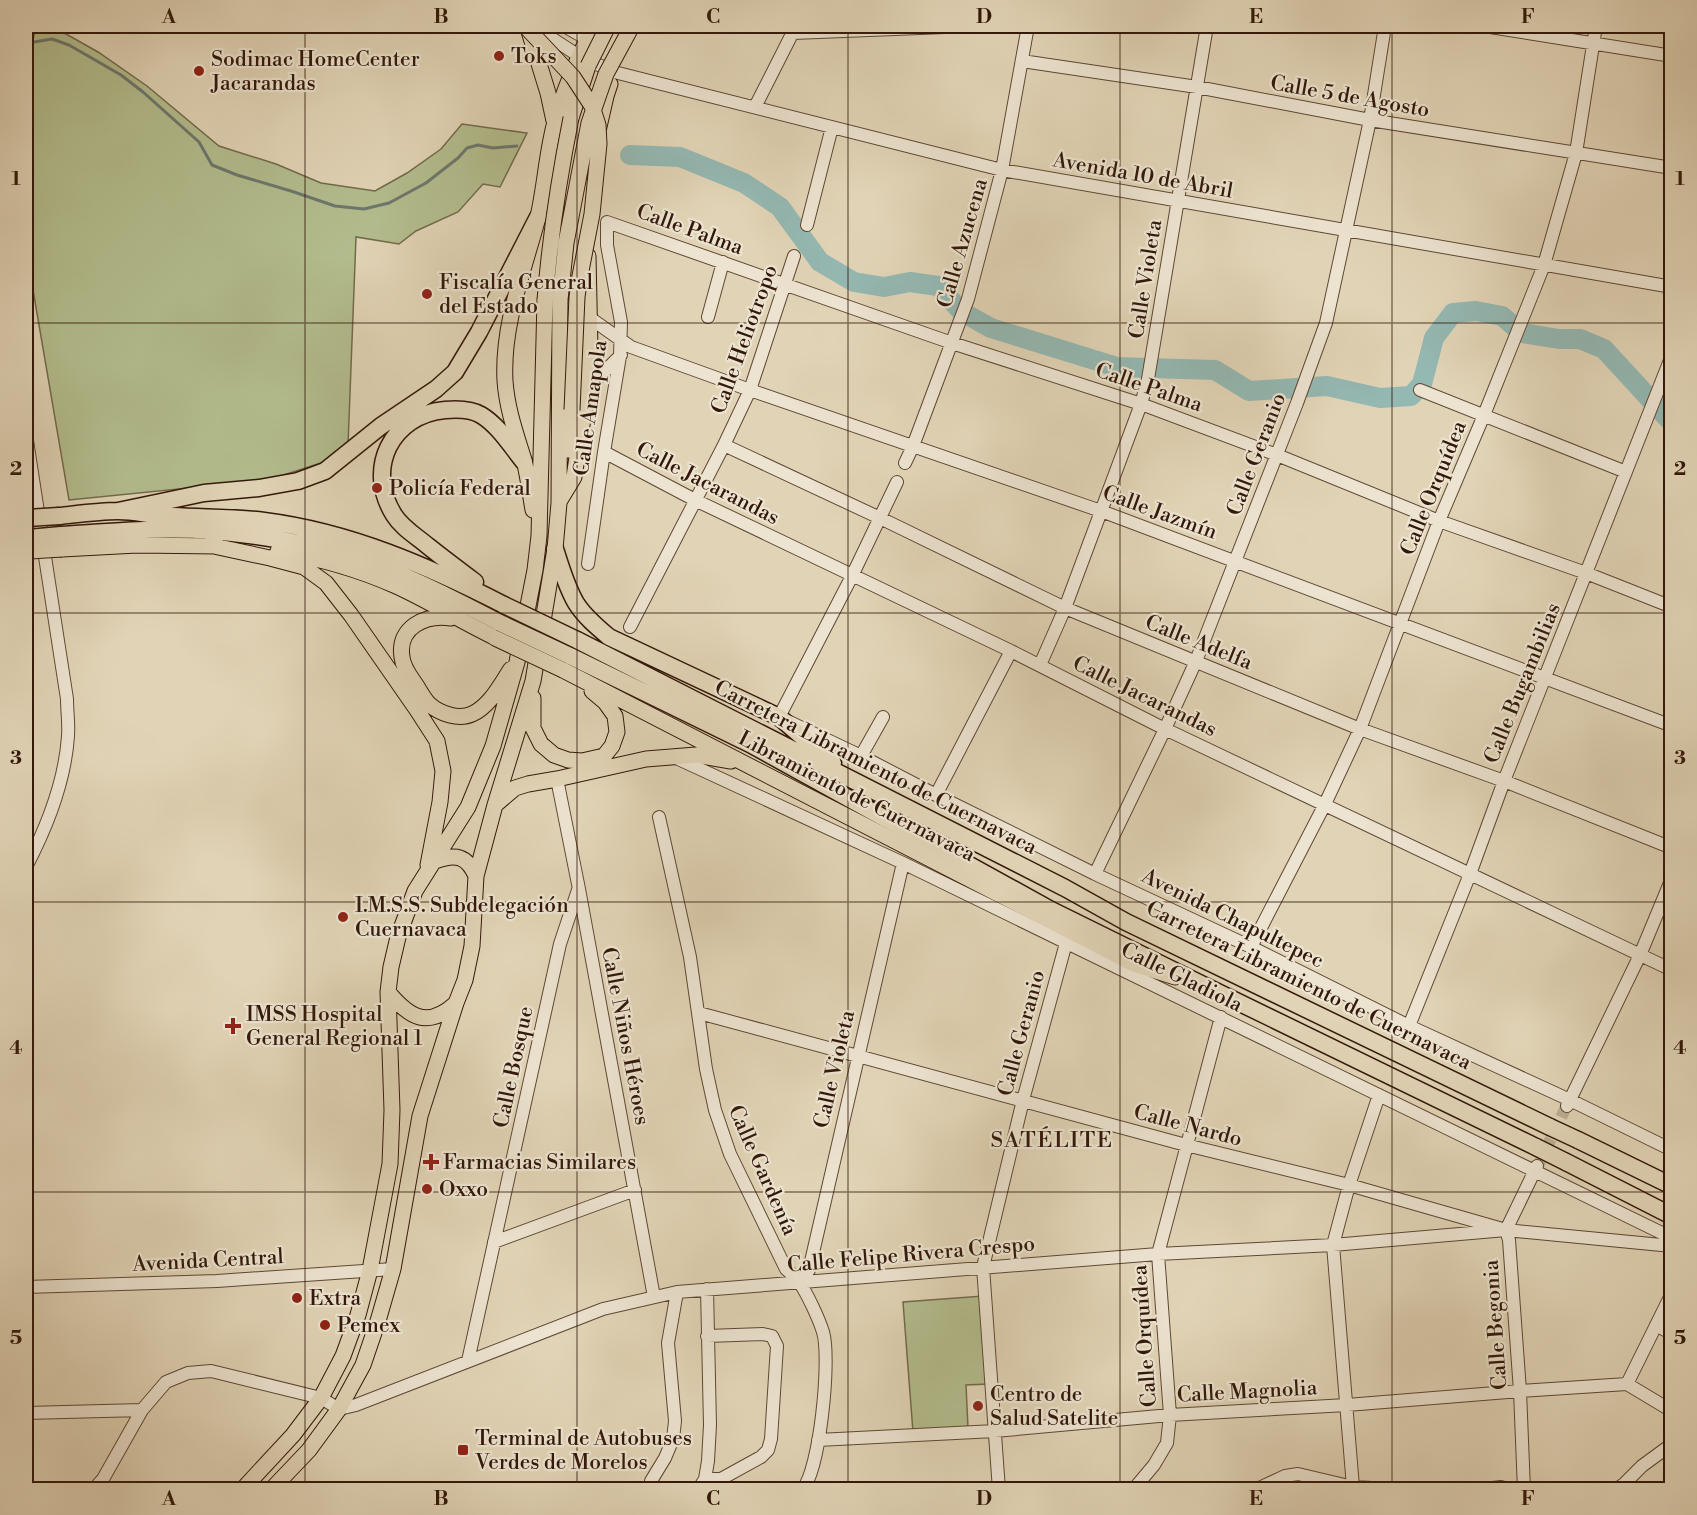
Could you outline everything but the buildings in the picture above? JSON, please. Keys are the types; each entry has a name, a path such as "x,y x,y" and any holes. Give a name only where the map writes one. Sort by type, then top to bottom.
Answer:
{"highway":[{"path":"118,511 204,493 259,488 298,481 325,471 381,426 455,372 479,332 538,218"},
{"path":"504,605 406,530 394,516 386,499 381,481 382,464 389,445 401,429 420,416 457,409 480,414 495,427 524,462"},
{"name":"Carretera Libramiento de Cuernavaca","path":"26,518 118,511 263,521 308,528 357,541 406,559 464,584 577,640 1065,888 1136,927 1671,1186"},
{"name":"Carretera Libramiento de Cuernavaca","path":"27,544 159,531 210,531 305,544 346,555 400,574 464,604 497,630 569,667 750,744 1051,909 1536,1147 1671,1216"},
{"path":"555,549 576,603 591,622 609,637 779,717 855,781"}],"main road":[{"path":"526,26 549,93 554,124"},
{"path":"526,26 573,77 591,106 598,125 599,144 592,214 577,297 566,415"},
{"path":"543,76 588,45 605,26"},
{"path":"242,1490 293,1435 321,1398 343,1356 370,1270 390,1164 392,1110 388,992 391,967 398,937 416,891 468,807 494,746 517,662 535,570 538,536 545,300 550,244 560,174 572,118 588,66 605,26"},
{"path":"271,1490 309,1450 339,1409 363,1365 393,1269 420,1116 465,980 472,946 476,876 533,681 555,549 559,503 567,457 561,300 566,243 589,123 606,74 632,26"},
{"path":"595,166 590,159 588,145 592,120 610,68 638,26"},
{"path":"538,536 524,462 507,397 505,364 508,326 538,218 554,124 565,90 588,45"},
{"path":"559,503 574,477 583,424 590,318 588,262 595,166 599,123 610,68"},
{"path":"538,218 544,208 554,202 566,201 581,207 589,215 591,221"},
{"path":"62,542 209,545 260,548 302,555 346,567 396,586 457,619"},
{"path":"209,545 304,567 326,583 417,710 437,741 443,771 431,867"},
{"path":"497,630 439,616 425,619 410,628 403,640 401,655 405,669 429,704 442,713 455,716 471,715 484,707 517,662"},
{"path":"533,681 533,728 541,744 554,755 568,760 582,761 604,756 612,746 617,732 615,716 605,702 569,667"},
{"name":"Libramiento de Cuernavaca","path":"569,667 744,763 1134,964 1201,984"},
{"path":"495,805 514,788 646,759 696,755 744,763"},
{"path":"431,867 444,858 454,857 464,859 471,865 476,876"},
{"path":"388,992 409,1013 424,1017 437,1017 456,1004"}],"street":[{"path":"533,26 588,45"},
{"path":"564,26 588,45 610,68"},
{"path":"755,107 794,29 971,26"},
{"name":"Calle Azucena","path":"905,463 968,299 1002,170 1028,26"},
{"name":"Calle Violeta","path":"1040,665 1065,608 1141,404 1148,379 1207,26"},
{"name":"Calle Geranio","path":"1095,874 1166,729 1196,661 1297,403 1326,322 1370,120 1385,26"},
{"path":"1484,26 1671,56"},
{"name":"Calle Orquídea","path":"1251,947 1325,804 1360,729 1439,521 1544,265 1576,153 1596,26"},
{"name":"Calle 5 de Agosto","path":"1022,62 1197,87 1370,120 1671,168"},
{"name":"Avenida 10 de Abril","path":"610,68 1002,170 1671,287"},
{"path":"807,225 832,127"},
{"name":"Calle Palma","path":"607,222 952,342 1141,404 1277,455 1439,521 1586,573 1671,607"},
{"name":"Calle Amapola","path":"588,564 620,356 626,343 607,245 607,222"},
{"name":"Calle Heliotropo","path":"630,627 750,390 794,256"},
{"path":"708,317 723,262"},
{"name":"Calle Jazmín","path":"590,318 626,343 750,390 1101,511 1671,726"},
{"name":"Calle Bugambilias","path":"1409,1026 1671,355"},
{"path":"587,389 620,356"},
{"path":"1420,390 1626,472"},
{"path":"26,434 67,699 68,736 63,771 50,813 26,867"},
{"name":"Calle Adelfa","path":"724,445 1065,608 1360,729 1504,781 1671,848"},
{"name":"Calle Jacarandas","path":"604,452 695,500 1040,665 1166,729 1671,970"},
{"path":"779,717 852,576 897,482"},
{"path":"936,795 1011,651"},
{"name":"Avenida Chapultepec","path":"779,717 1568,1104 1671,1150"},
{"path":"861,756 883,717"},
{"name":"Calle Gladiola","path":"673,756 903,863 1536,1169 1671,1238"},
{"name":"Calle Niños Héroes","path":"558,784 654,1297"},
{"name":"Calle Gardenía","path":"659,817 690,957 706,1069 715,1110 730,1154 786,1269 800,1282 824,1334 826,1381 818,1440 808,1484 802,1490"},
{"name":"Calle Violeta","path":"800,1282 809,1270 903,863"},
{"path":"1568,1104 1668,897 1671,878"},
{"name":"Calle Bosque","path":"468,1361 560,944 579,889"},
{"name":"Calle Geranio","path":"999,1490 983,1267 1023,1100 1065,943"},
{"name":"Calle Nardo","path":"699,1013 1186,1145 1349,1185 1506,1230 1671,1246"},
{"name":"Calle Orquídea","path":"1133,1490 1154,1466 1167,1443 1170,1415 1158,1254 1221,1017"},
{"path":"1353,1487 1333,1245 1349,1185 1380,1095"},
{"name":"Calle Begonia","path":"1524,1490 1520,1390 1509,1240 1506,1230 1536,1169"},
{"path":"494,1242 635,1190"},
{"name":"Calle Felipe Rivera Crespo","path":"339,1409 367,1401 603,1309 677,1292 983,1267 1158,1254 1333,1245 1506,1230"},
{"name":"Avenida Central","path":"26,1287 217,1281 393,1269"},
{"path":"701,1484 708,1461 710,1425 706,1289"},
{"path":"651,1482 673,1439 675,1421 668,1343 677,1292"},
{"path":"1671,1293 1627,1384 1671,1411"},
{"path":"1656,1325 1671,1334"},
{"path":"701,1484 721,1479 761,1457 768,1450 771,1439 777,1346 772,1336 763,1334 707,1336"},
{"path":"93,1490 103,1479 142,1410 166,1382 188,1373 211,1371 321,1398 339,1409"},
{"name":"Calle Magnolia","path":"818,1440 995,1431 1170,1415 1347,1405 1520,1390 1627,1384"},
{"path":"26,1413 142,1410"},
{"path":"1615,1490 1671,1444"},
{"path":"1255,1490 1285,1476 1298,1474 1353,1487 1411,1490"},
{"path":"1476,1490 1501,1488 1508,1490"}],"green space":[{"path":"36,26 52,26 98,52 147,86 219,146 276,164 321,183 375,191 407,173 441,149 462,124 527,133 500,187 483,184 458,212 416,231 399,244 356,237 348,445 321,463 268,480 69,500 26,249 26,72"},
{"path":"983,1296 989,1384 966,1385 968,1428 913,1432 903,1302"}],"waterway":[{"path":"26,47 34,42 52,39 69,45 121,75 143,92 199,142 212,165 335,206 364,209 389,203 426,183 467,148 478,145 493,148 517,146"},
{"path":"630,155 680,157 744,183 780,207 820,262 854,282 884,287 910,282 938,286 962,312 991,328 1117,367 1215,370 1249,391 1327,386 1380,398 1411,396 1422,384 1434,338 1453,313 1476,311 1502,316 1522,333 1559,339 1580,339 1604,349 1672,423"}],"tunnel":[{"path":"1538,1166 1566,1107"}],"place":[{"name":"Toks","path":"499,56"},
{"name":"Sodimac HomeCenter Jacarandas","path":"199,71"},
{"name":"Fiscalía General del Estado","path":"427,294"},
{"name":"Policía Federal","path":"377,488"},
{"name":"I.M.S.S. Subdelegación Cuernavaca","path":"343,917"},
{"name":"IMSS Hospital General Regional 1","path":"233,1026"},
{"name":"Farmacias Similares","path":"431,1162"},
{"name":"Oxxo","path":"427,1189"},
{"name":"Extra","path":"297,1298"},
{"name":"Pemex","path":"325,1325"},
{"name":"Centro de Salud Satelite","path":"978,1406"},
{"name":"Terminal de Autobuses Verdes de Morelos","path":"463,1450"}],"district":[{"name":"SATÉLITE","path":"1052,1139"}]}
